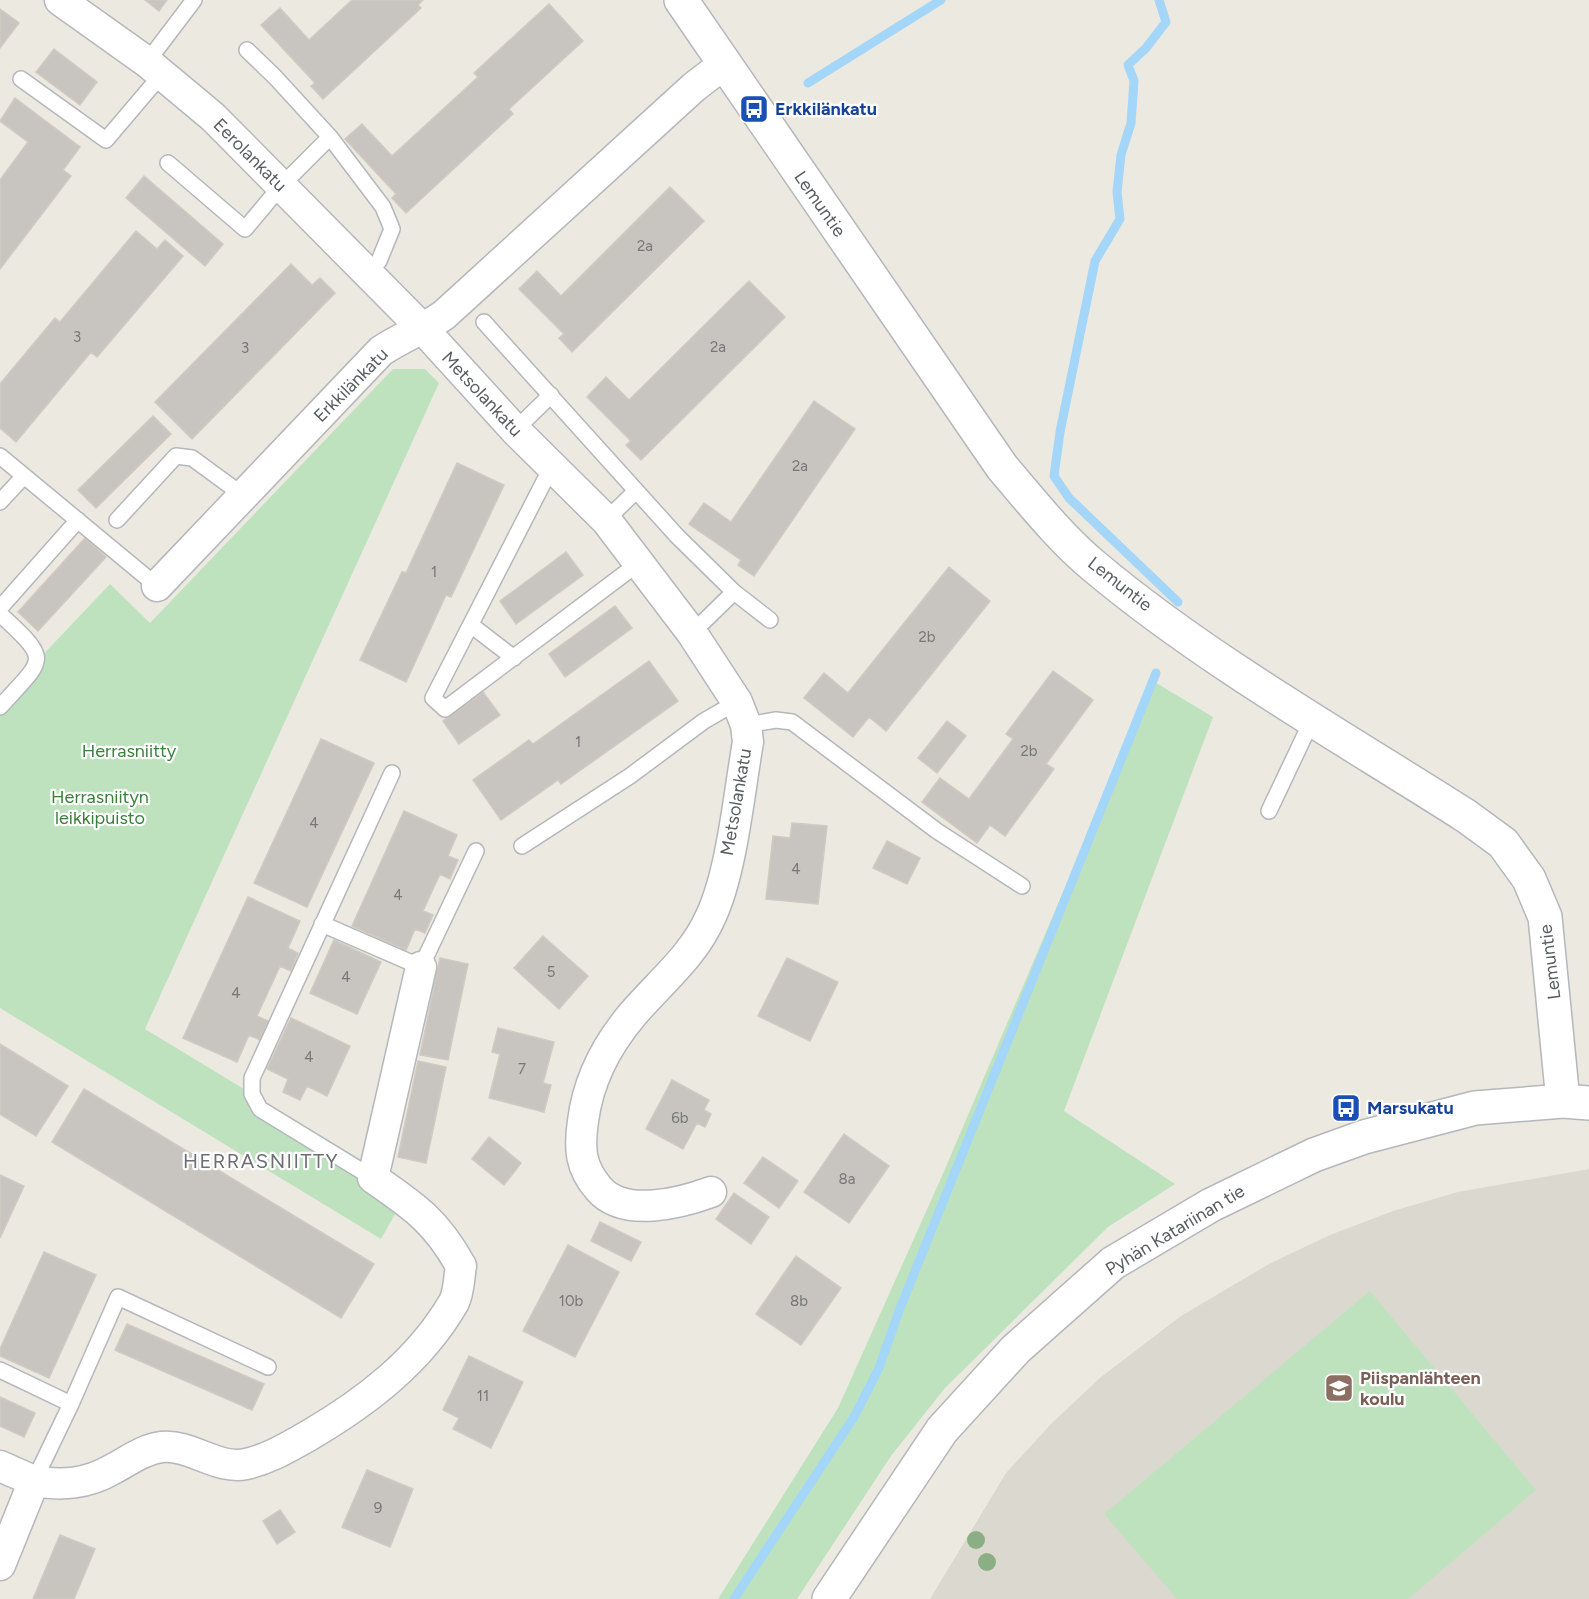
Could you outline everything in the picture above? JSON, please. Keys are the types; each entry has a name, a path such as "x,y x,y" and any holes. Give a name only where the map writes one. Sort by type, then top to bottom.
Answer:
{"street":[{"name":"Eerolankatu","path":"60,0 154,68 213,117 424,330"},
{"name":"Lemuntie","path":"681,0 1002,467 1046,520 1111,579 1210,652 1476,822 1503,843 1529,879 1545,917 1576,1102"},
{"name":"Erkkilänkatu","path":"157,586 381,351 401,338 424,330 444,315 694,87 724,64"},
{"name":"Metsolankatu","path":"424,330 514,430 606,520 692,633 742,713 748,742 721,886 712,915 697,943 632,1014 611,1042 594,1076 585,1107 580,1140 585,1170 601,1192 626,1204 658,1206 685,1202 711,1192"},
{"path":"0,1466 34,1481 60,1485 84,1481 111,1470 134,1456 163,1447 221,1464 245,1464 275,1455 344,1414 382,1386 420,1349 455,1300 461,1266 445,1237 416,1208 373,1178 421,967"},
{"name":"Pyhän Katariinan tie","path":"829,1599 942,1430 1016,1349 1113,1263 1211,1205 1314,1155 1364,1137 1475,1108 1576,1102"},
{"path":"0,1565 34,1481"}],"lane":[{"path":"21,79 106,140 154,68 194,0"},
{"path":"247,50 330,137 383,207 392,229 379,261 367,273"},
{"path":"168,163 245,229 281,186 330,137"},
{"path":"484,322 636,491 734,592 770,620"},
{"path":"514,430 551,395"},
{"path":"0,456 157,586"},
{"path":"117,520 176,456 192,458 244,496"},
{"path":"552,466 433,698 445,709 640,562"},
{"path":"0,502 24,476"},
{"path":"606,520 636,491"},
{"path":"0,608 78,520"},
{"path":"692,633 734,592"},
{"path":"0,614 36,648 38,657 31,673 0,707"},
{"path":"471,625 514,658"},
{"path":"522,846 630,776 704,721 742,713 792,722 937,831 1022,886"},
{"path":"1269,811 1313,718"},
{"path":"373,1178 260,1109 252,1094 252,1077 392,773"},
{"path":"322,924 421,967 476,851"},
{"path":"34,1481 118,1297 268,1367"},
{"path":"0,1370 71,1404"}],"shaded area":[{"name":"Piispanlähteen koulu","path":"1589,1169 1589,1599 930,1599 1006,1473 1052,1423 1101,1377 1181,1316 1269,1264 1330,1235 1393,1211 1458,1192"}],"green space":[{"name":"Herrasniitty","path":"393,369 425,369 439,383 145,1029 409,1189 381,1239 0,1008 0,700 110,584 150,623"},
{"path":"1153,681 1213,717 1064,1111 1175,1184 1108,1227 945,1388 891,1456 797,1599 718,1599 838,1408 942,1176"},
{"path":"1370,1291 1536,1490 1408,1599 1177,1599 1104,1514"}],"building":[{"path":"145,0 167,0 159,11"},
{"path":"352,0 423,0 418,5 421,8 323,99 311,86 315,83 261,25 280,8 309,40"},
{"path":"549,4 583,41 509,109 513,114 406,213 392,198 396,194 345,139 362,124 392,156 478,77 474,73"},
{"path":"0,9 19,23 0,48"},
{"path":"54,49 97,82 80,105 36,72"},
{"path":"15,98 80,147 63,170 71,176 0,269 0,180 28,142 0,121"},
{"path":"144,176 223,244 205,266 126,198"},
{"path":"670,187 704,221 572,352 559,338 564,334 519,289 537,271 561,296"},
{"path":"136,231 157,249 165,240 183,256 97,357 91,352 16,442 0,428 0,384 55,318 60,322"},
{"path":"291,264 312,285 320,278 335,293 192,439 155,402"},
{"path":"749,281 785,317 641,460 626,445 631,441 587,397 606,377 629,400"},
{"path":"814,401 855,429 754,576 738,565 741,560 689,524 704,503 731,522"},
{"path":"153,416 171,434 96,508 78,490"},
{"path":"457,463 504,485 451,597 446,595 406,682 360,660 402,572 406,573"},
{"path":"85,538 106,557 38,631 18,612"},
{"path":"566,552 583,575 516,624 500,601"},
{"path":"949,567 990,601 886,731 869,717 853,737 804,698 824,673 848,693"},
{"path":"615,606 632,628 565,677 549,654"},
{"path":"649,661 678,701 561,784 558,780 501,820 473,780 529,740 533,744"},
{"path":"1053,671 1093,700 1046,764 1054,769 1005,836 990,825 977,843 922,802 940,778 969,799 1013,739 1006,734"},
{"path":"483,692 500,715 459,744 443,721"},
{"path":"947,721 966,736 937,773 918,758"},
{"path":"321,739 374,763 307,907 254,883"},
{"path":"404,811 457,835 448,856 458,860 450,879 440,874 423,911 433,915 425,933 415,929 406,950 352,926"},
{"path":"792,823 827,826 818,904 766,899 773,836 790,838"},
{"path":"887,841 920,858 907,884 873,868"},
{"path":"248,897 300,921 288,948 298,953 291,971 280,966 257,1016 268,1021 260,1040 249,1035 237,1062 183,1038"},
{"path":"543,936 588,976 559,1009 514,968"},
{"path":"334,940 381,962 357,1014 310,993"},
{"path":"440,958 468,964 448,1060 420,1055"},
{"path":"787,958 838,982 810,1041 758,1016"},
{"path":"291,1018 350,1046 327,1096 307,1086 300,1100 283,1092 288,1079 267,1069"},
{"path":"498,1028 554,1042 543,1083 551,1085 544,1112 489,1098 500,1054 492,1052"},
{"path":"0,1044 68,1086 36,1136 0,1114"},
{"path":"418,1061 446,1067 426,1163 398,1157"},
{"path":"672,1080 709,1100 704,1110 711,1114 705,1127 697,1123 683,1149 646,1129"},
{"path":"84,1089 374,1264 341,1318 52,1142"},
{"path":"844,1134 889,1166 849,1223 804,1192"},
{"path":"489,1137 521,1163 504,1185 472,1159"},
{"path":"763,1157 798,1181 779,1208 744,1183"},
{"path":"0,1175 24,1186 0,1238"},
{"path":"734,1193 769,1217 751,1244 716,1219"},
{"path":"600,1222 641,1242 631,1261 591,1241"},
{"path":"568,1245 619,1272 575,1357 523,1331"},
{"path":"44,1252 96,1275 49,1378 0,1356 0,1349"},
{"path":"796,1256 841,1288 801,1345 756,1314"},
{"path":"127,1324 264,1384 252,1410 115,1350"},
{"path":"469,1356 523,1382 491,1448 453,1429 459,1418 443,1410"},
{"path":"0,1397 35,1413 24,1437 0,1426"},
{"path":"367,1470 413,1489 390,1547 342,1527"},
{"path":"280,1510 295,1532 277,1544 263,1521"},
{"path":"60,1535 95,1549 74,1599 33,1599"}],"waterway":[{"path":"808,83 941,0"},
{"path":"1159,0 1166,22 1146,48 1128,65 1134,81 1131,123 1121,155 1117,192 1120,219 1095,261 1060,432 1054,476 1069,498 1178,602"},
{"path":"734,1599 854,1417 879,1368 899,1311 1156,673"}],"place":[{"name":"Erkkilänkatu","path":"754,109"},
{"name":"Marsukatu","path":"1346,1108"},
{"name":"Piispanlähteen koulu","path":"1339,1388"}],"district":[{"name":"HERRASNIITTY","path":"261,1161"}],"park label":[{"name":"Herrasniityn leikkipuisto","path":"100,807"}]}
